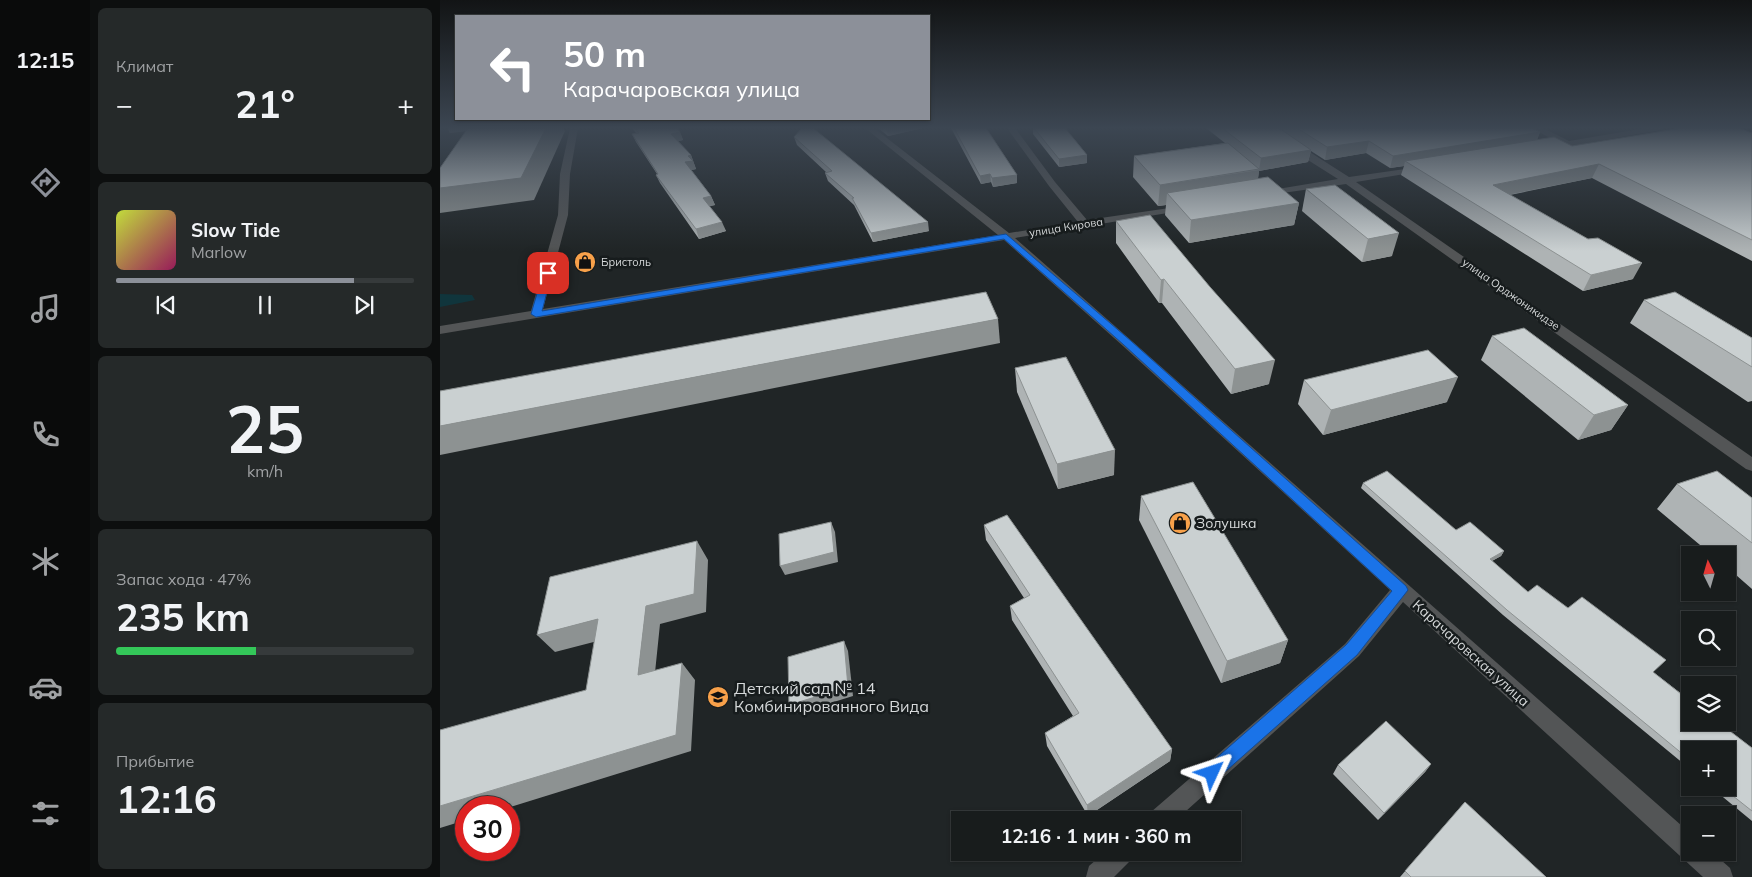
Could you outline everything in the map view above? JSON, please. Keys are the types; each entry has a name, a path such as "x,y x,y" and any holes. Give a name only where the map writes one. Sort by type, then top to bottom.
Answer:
{"street":[{"path":"536,314 563,215 566,169"},
{"name":"Карачаровская улица","path":"920,169 1006,237 1128,343 1681,841"},
{"path":"1041,169 1085,224"},
{"name":"улица Орджоникидзе","path":"1329,169 1529,307 1752,465"},
{"path":"1258,195 1414,169"},
{"name":"улица Кирова","path":"440,330 1199,205"},
{"path":"1169,811 1352,650 1401,590"},
{"path":"1098,877 1098,874 1113,861"},
{"path":"1703,861 1721,877"}],"shaded area":[{"path":"440,294 472,295 475,300 440,307"}],"building":[{"path":"440,169 526,169 521,178 440,188"},
{"path":"655,169 690,169 711,196 703,198 722,222 696,229 656,175 658,174"},
{"path":"830,169 863,169 928,222 871,233 852,198 854,198 825,173 832,171"},
{"path":"976,169 1013,169 1017,175 992,178 990,174 980,176"},
{"path":"1146,169 1259,169 1160,185"},
{"path":"1418,169 1574,169 1493,185 1588,239 1598,238 1642,263 1591,275"},
{"path":"1609,169 1752,169 1752,240"},
{"path":"1268,177 1299,203 1191,220 1167,193"},
{"path":"1335,185 1399,233 1368,239 1306,189"},
{"path":"1150,215 1210,287 1275,360 1235,369 1164,279 1161,280 1116,221"},
{"path":"986,292 998,319 440,426 440,391"},
{"path":"1675,292 1752,338 1752,367 1644,300"},
{"path":"1524,328 1628,405 1594,415 1492,336"},
{"path":"1428,350 1458,377 1331,410 1304,380"},
{"path":"1066,357 1115,450 1057,464 1015,368"},
{"path":"1387,471 1456,530 1470,522 1504,551 1490,559 1528,592 1537,585 1568,608 1582,597 1666,660 1653,672 1681,694 1681,731 1730,731 1752,748 1752,811 1733,796 1736,796 1736,741 1681,741 1681,753 1507,610 1363,483"},
{"path":"1717,471 1752,498 1752,543 1677,484"},
{"path":"1193,482 1288,640 1227,661 1141,496"},
{"path":"1007,515 1172,749 1087,805 1045,733 1079,713 1010,606 1030,595 984,525"},
{"path":"831,522 834,552 780,566 779,534"},
{"path":"697,541 694,594 646,606 638,675 682,663 676,735 473,796 455,796 455,801 440,806 440,730 586,690 598,619 537,635 550,577"},
{"path":"844,641 848,687 789,705 788,657"},
{"path":"1386,721 1431,764 1384,813 1338,765"},
{"path":"1465,802 1546,877 1411,877 1405,871"}],"place":[{"name":"Бристоль","path":"585,262"},
{"name":"Золушка","path":"1180,523"},
{"name":"Детский сад № 14 Комбинированного Вида","path":"718,697"}],"route":[{"path":"548,273 536,314 1006,237 1128,343 1401,590 1352,650 1212,773"}]}
